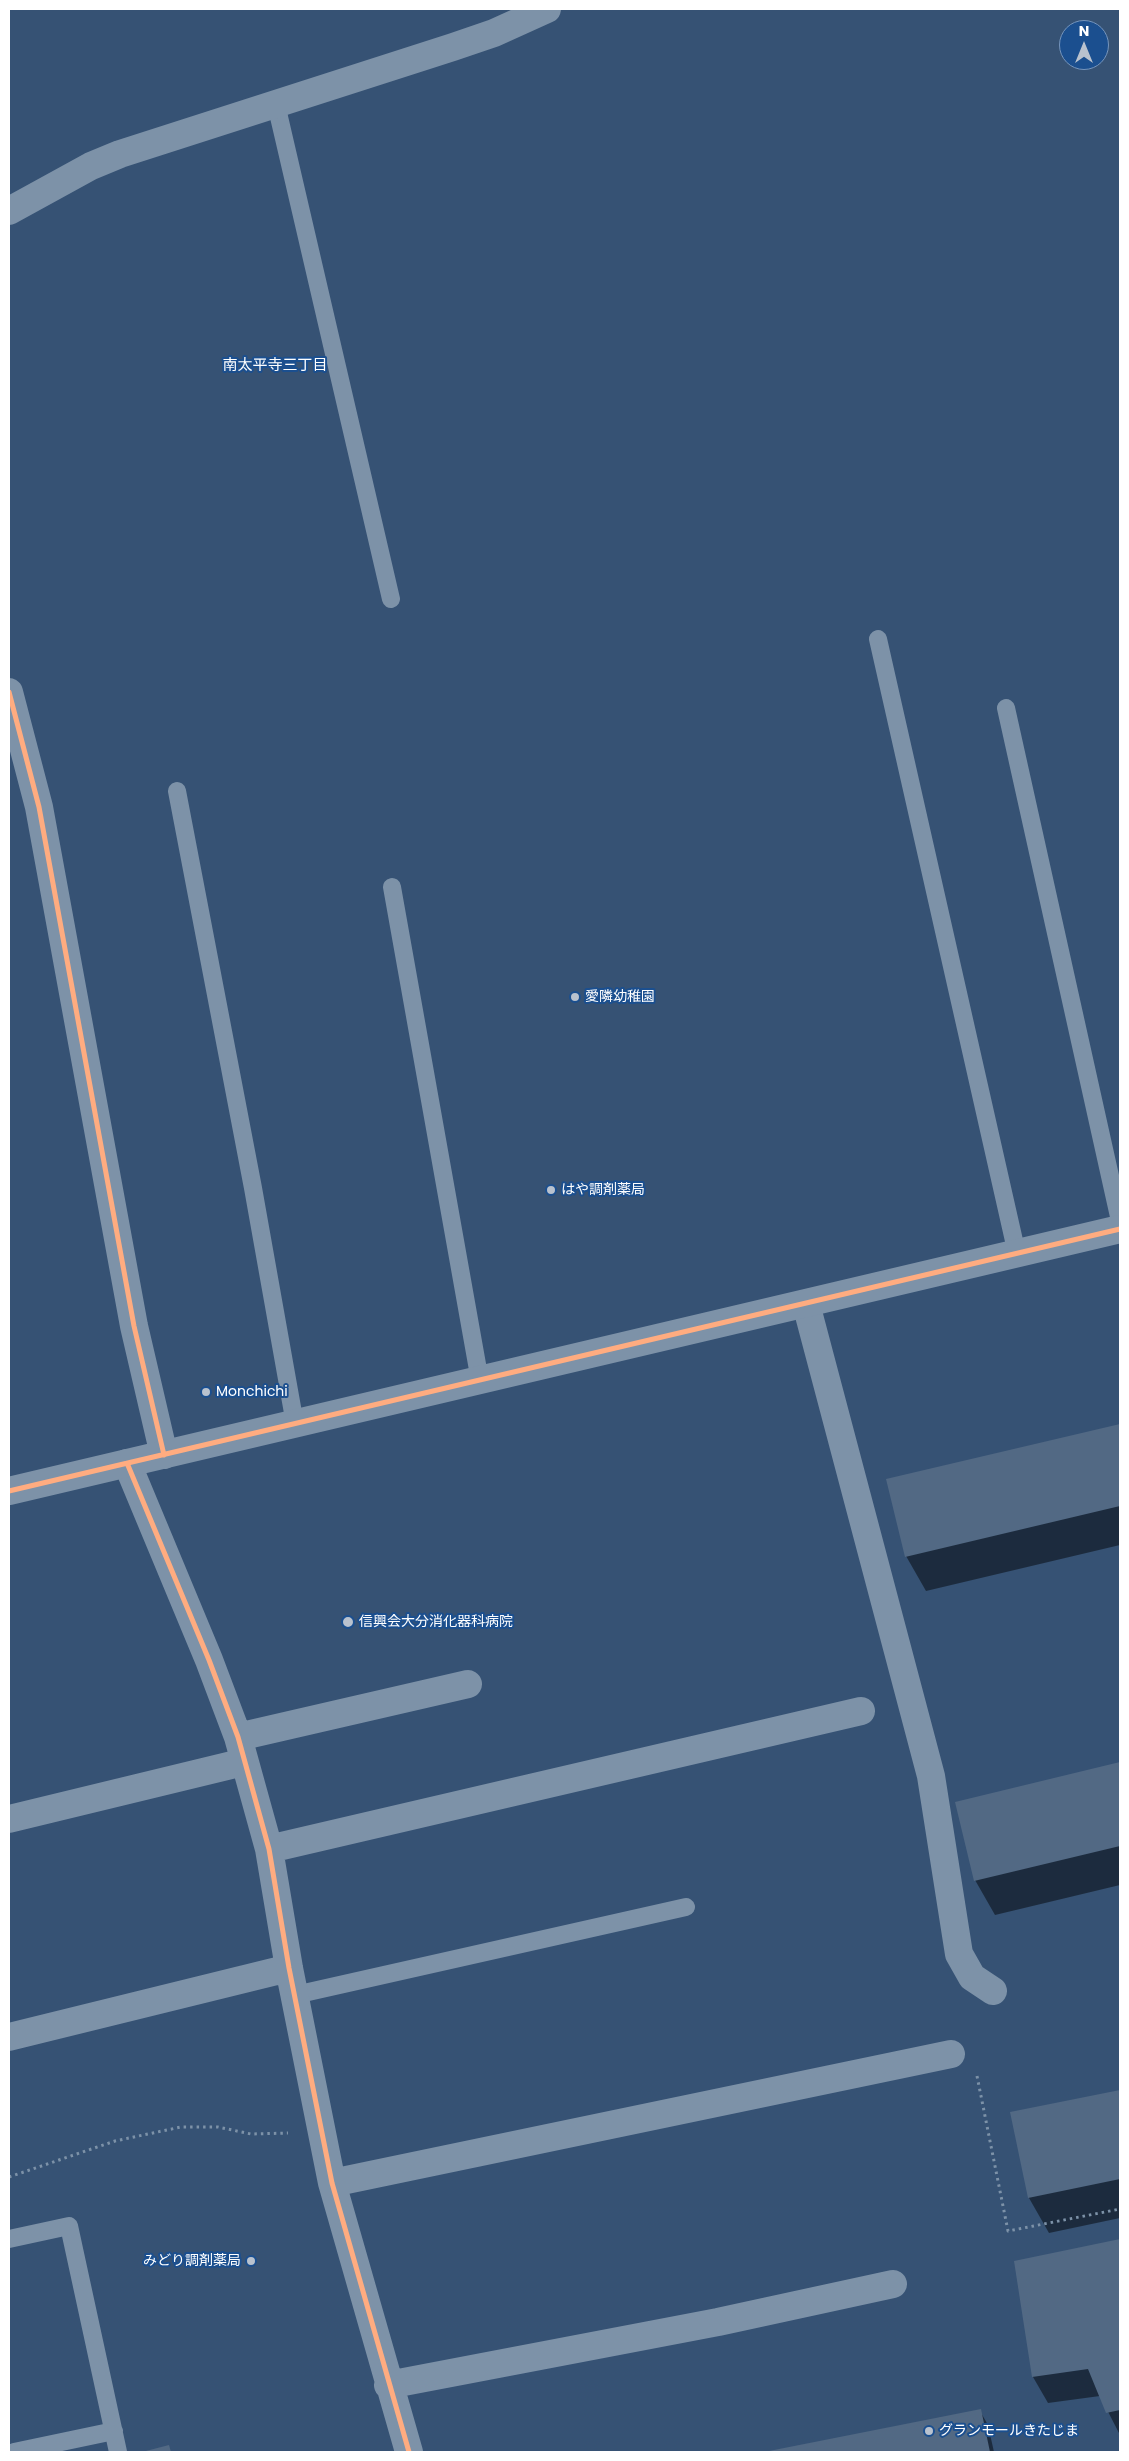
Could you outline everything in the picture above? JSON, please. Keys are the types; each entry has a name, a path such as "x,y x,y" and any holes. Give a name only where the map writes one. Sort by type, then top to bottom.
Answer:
{"street":[{"path":"9,211 91,166 120,154 453,47 494,33 547,9"},
{"path":"9,692 39,807 134,1326 164,1455"},
{"path":"9,1491 1120,1229"},
{"path":"806,1304 931,1776 959,1954 972,1977 993,1991"},
{"path":"127,1464 209,1660 241,1750 269,1849 294,1995 324,2134 332,2183 409,2452"},
{"path":"9,1818 468,1684"},
{"path":"269,1849 860,1710"},
{"path":"9,2038 289,1968"},
{"path":"332,2183 951,2054"},
{"path":"388,2384 718,2322 893,2284"}],"lane":[{"path":"276,104 391,599"},
{"path":"878,640 1017,1254"},
{"path":"1006,708 1120,1222"},
{"path":"177,791 253,1188 295,1424"},
{"path":"392,887 480,1381"},
{"path":"294,1995 686,1907"},
{"path":"9,2239 69,2226 118,2452"},
{"path":"9,2446 12,2452 114,2431"}],"path":[{"path":"976,2069 1008,2231 1120,2209"},
{"path":"9,2176 115,2141 180,2127 218,2127 251,2134 324,2134"}],"building":[{"path":"1120,1424 1120,1506 905,1557 886,1479"},
{"path":"1120,1762 1120,1846 974,1881 955,1802"},
{"path":"1120,2090 1120,2179 1028,2198 1010,2112"},
{"path":"1120,2239 1120,2410 1106,2413 1088,2369 1032,2377 1014,2261"},
{"name":"グランモールきたじま","path":"981,2409 990,2452 769,2452 769,2451"},
{"path":"169,2445 171,2452 142,2452"}],"cycle path":[{"path":"9,692 39,807 134,1326 164,1455"},
{"path":"9,1491 1120,1229"},
{"path":"127,1463 209,1660 238,1737 269,1849 289,1968 332,2183 409,2452"}],"place":[{"name":"愛隣幼稚園","path":"575,997"},
{"name":"はや調剤薬局","path":"551,1190"},
{"name":"Monchichi","path":"206,1392"},
{"name":"信興会大分消化器科病院","path":"348,1622"},
{"name":"みどり調剤薬局","path":"251,2261"},
{"name":"グランモールきたじま","path":"929,2431"}],"district":[{"name":"南太平寺三丁目","path":"275,366"}]}
